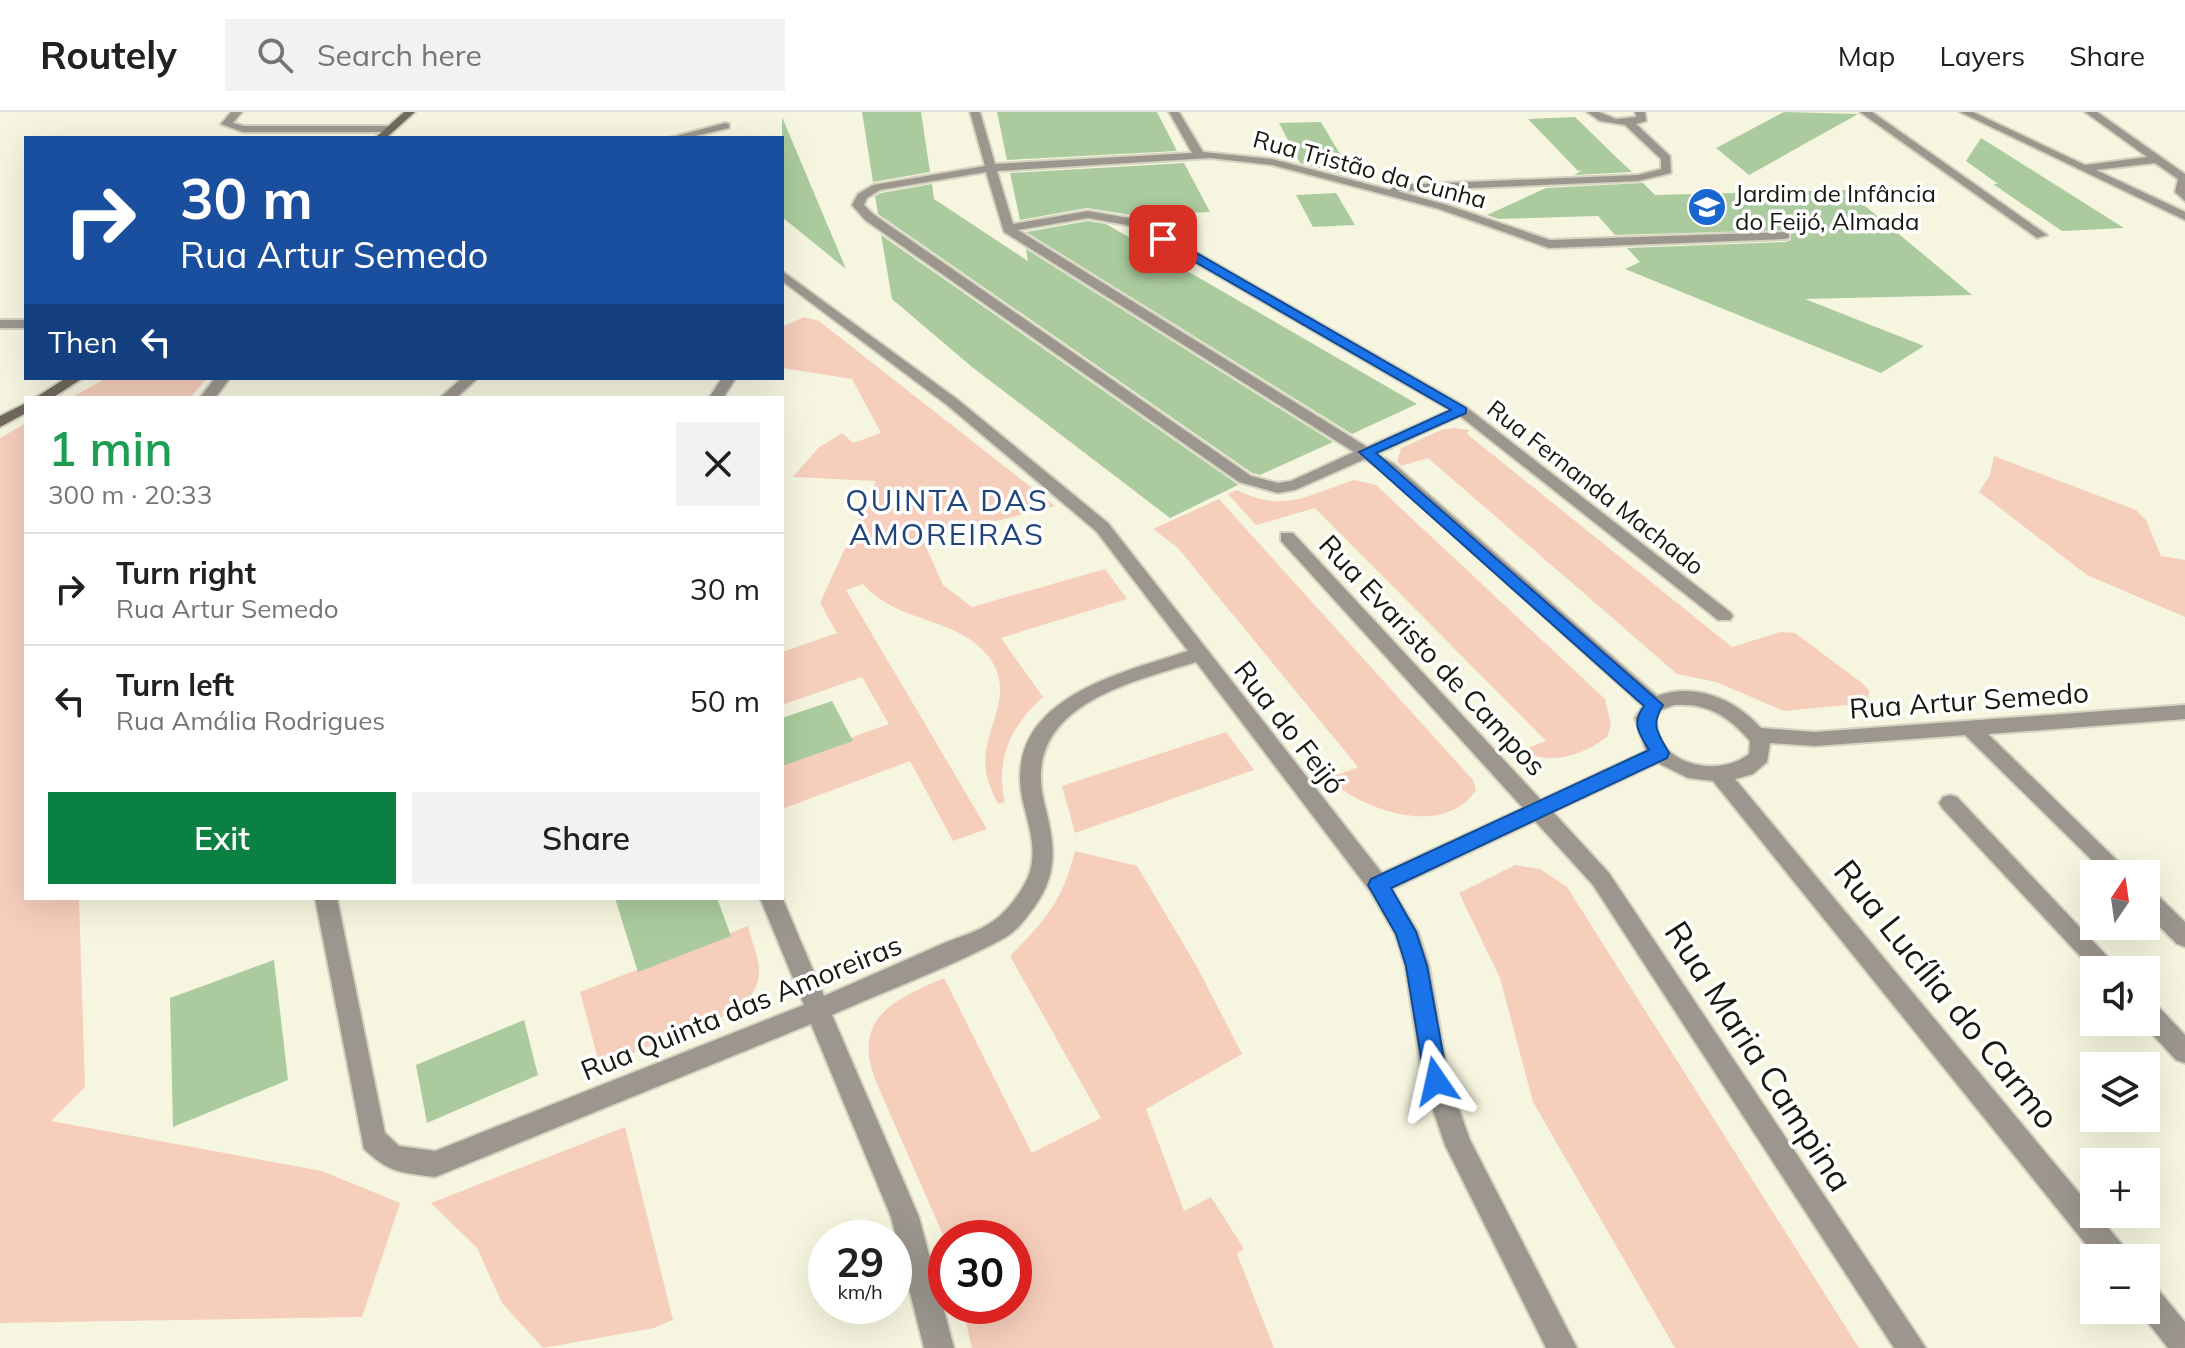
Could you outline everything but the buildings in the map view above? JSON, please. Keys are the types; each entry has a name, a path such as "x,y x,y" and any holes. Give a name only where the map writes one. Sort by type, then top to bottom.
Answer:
{"main road":[{"path":"382,136 410,112"},
{"path":"44,396 73,380"},
{"path":"0,420 24,407"}],"street":[{"path":"237,112 226,124 243,129 390,129"},
{"path":"691,136 726,132 728,112"},
{"path":"975,112 1008,229 1388,467 1654,705"},
{"path":"1174,112 1199,155"},
{"path":"1592,112 1607,120 1628,122 1642,119 1640,112"},
{"path":"1865,112 2041,235"},
{"path":"1965,112 2185,216"},
{"path":"2090,112 2184,178 2181,192 2185,198"},
{"path":"1375,189 1638,178 1667,171 1666,158 1628,122"},
{"name":"Rua Tristão da Cunha","path":"1366,452 1295,485 1260,485 1245,479 869,217 858,205 862,196 877,187 990,168 1199,155 1272,162 1443,207 1549,244 1785,235"},
{"path":"2084,168 2158,159"},
{"path":"1443,207 1504,183"},
{"name":"Rua Fernanda Machado","path":"1008,229 1069,216 1109,212 1136,223 1461,410 1724,616"},
{"name":"Rua do Feijó","path":"784,283 952,402 1102,527 1197,655 1378,885 1406,932 1417,966 1436,1081 1458,1145 1562,1348"},
{"path":"0,324 24,324"},
{"path":"209,396 221,380"},
{"path":"449,396 469,380"},
{"path":"1366,452 1461,410"},
{"name":"Rua Evaristo de Campos","path":"1287,537 1539,810"},
{"name":"Rua Quinta das Amoreiras","path":"326,900 373,1140 380,1150 407,1163 435,1164 820,1009 1000,929 1020,910 1043,867 1044,835 1031,786 1031,767 1046,731 1067,707 1093,691 1197,655"},
{"path":"1683,697 1708,701 1732,712 1757,735 1760,753 1752,767 1734,775 1721,776 1682,767 1660,753 1645,727 1645,718 1654,705 1683,697"},
{"name":"Rua Artur Semedo","path":"1757,735 1815,739 2185,712"},
{"path":"1970,728 2106,860"},
{"path":"1378,885 1660,753"},
{"name":"Rua Lucília do Carmo","path":"1721,776 2104,1244"},
{"path":"1950,803 2095,956"},
{"name":"Rua Maria Campina","path":"1539,810 1601,879 1911,1348"},
{"path":"772,900 905,1217 939,1348"},
{"path":"2160,913 2185,937"},
{"path":"2160,1026 2185,1052"},
{"path":"2160,1314 2181,1340"}],"shaded area":[{"path":"804,317 819,321 1055,506 923,540 943,585 972,607 1105,569 1127,599 1001,638 1043,697 1022,719 1008,744 1002,772 1005,802 998,804 986,770 988,741 1000,686 989,657 961,634 893,607 863,584 846,590 987,829 953,841 910,761 784,808 784,761 889,724 862,677 784,704 784,651 837,633 820,603 876,481 793,477 818,448 842,433 853,443 881,433 852,379 784,368 784,326"},
{"path":"102,380 205,380 192,396 74,396"},
{"path":"24,424 24,900 79,900 85,1087 51,1121 322,1171 400,1203 362,1317 0,1323 0,438"},
{"path":"1441,430 1469,430 1467,434 1732,647 1780,632 1795,633 1862,683 1869,690 1868,703 1784,711 1716,682 1677,674 1428,458 1401,466 1397,461 1401,448"},
{"path":"1994,456 2136,510 2146,520 2161,556 2185,560 2185,617 2087,575 1979,492 1990,475"},
{"path":"1354,480 1376,485 1605,699 1611,725 1607,737 1588,749 1566,757 1544,758 1522,750 1546,741 1315,508 1256,525 1228,494 1237,490 1269,501 1283,501 1310,496"},
{"path":"1219,499 1473,780 1476,790 1462,805 1445,813 1406,815 1366,803 1329,778 1358,767 1178,548 1153,529"},
{"path":"1226,732 1254,770 1075,833 1062,786"},
{"path":"1075,851 1137,866 1196,965 1242,1054 1146,1109 1184,1211 1211,1197 1244,1249 1237,1254 1274,1348 972,1348 966,1324 1032,1324 1032,1220 936,1220 874,1077 869,1039 874,1024 895,1002 944,978 1032,1153 1101,1118 1010,956 1051,909"},
{"path":"1515,865 1540,869 1567,887 1859,1348 1675,1348 1533,1102 1500,978 1459,893"},
{"path":"748,926 758,960 759,978 741,1009 600,1066 580,992"},
{"path":"625,1127 673,1320 654,1328 543,1348 502,1303 477,1248 431,1203"}],"place":[{"name":"Jardim de Infância do Feijó, Almada","path":"1707,207"}],"district":[{"name":"QUINTA DAS AMOREIRAS","path":"947,517"}],"route":[{"path":"1163,239 1461,410 1366,452 1388,467 1654,705 1645,718 1645,727 1660,753 1378,885 1406,932 1417,966 1436,1081"}]}
